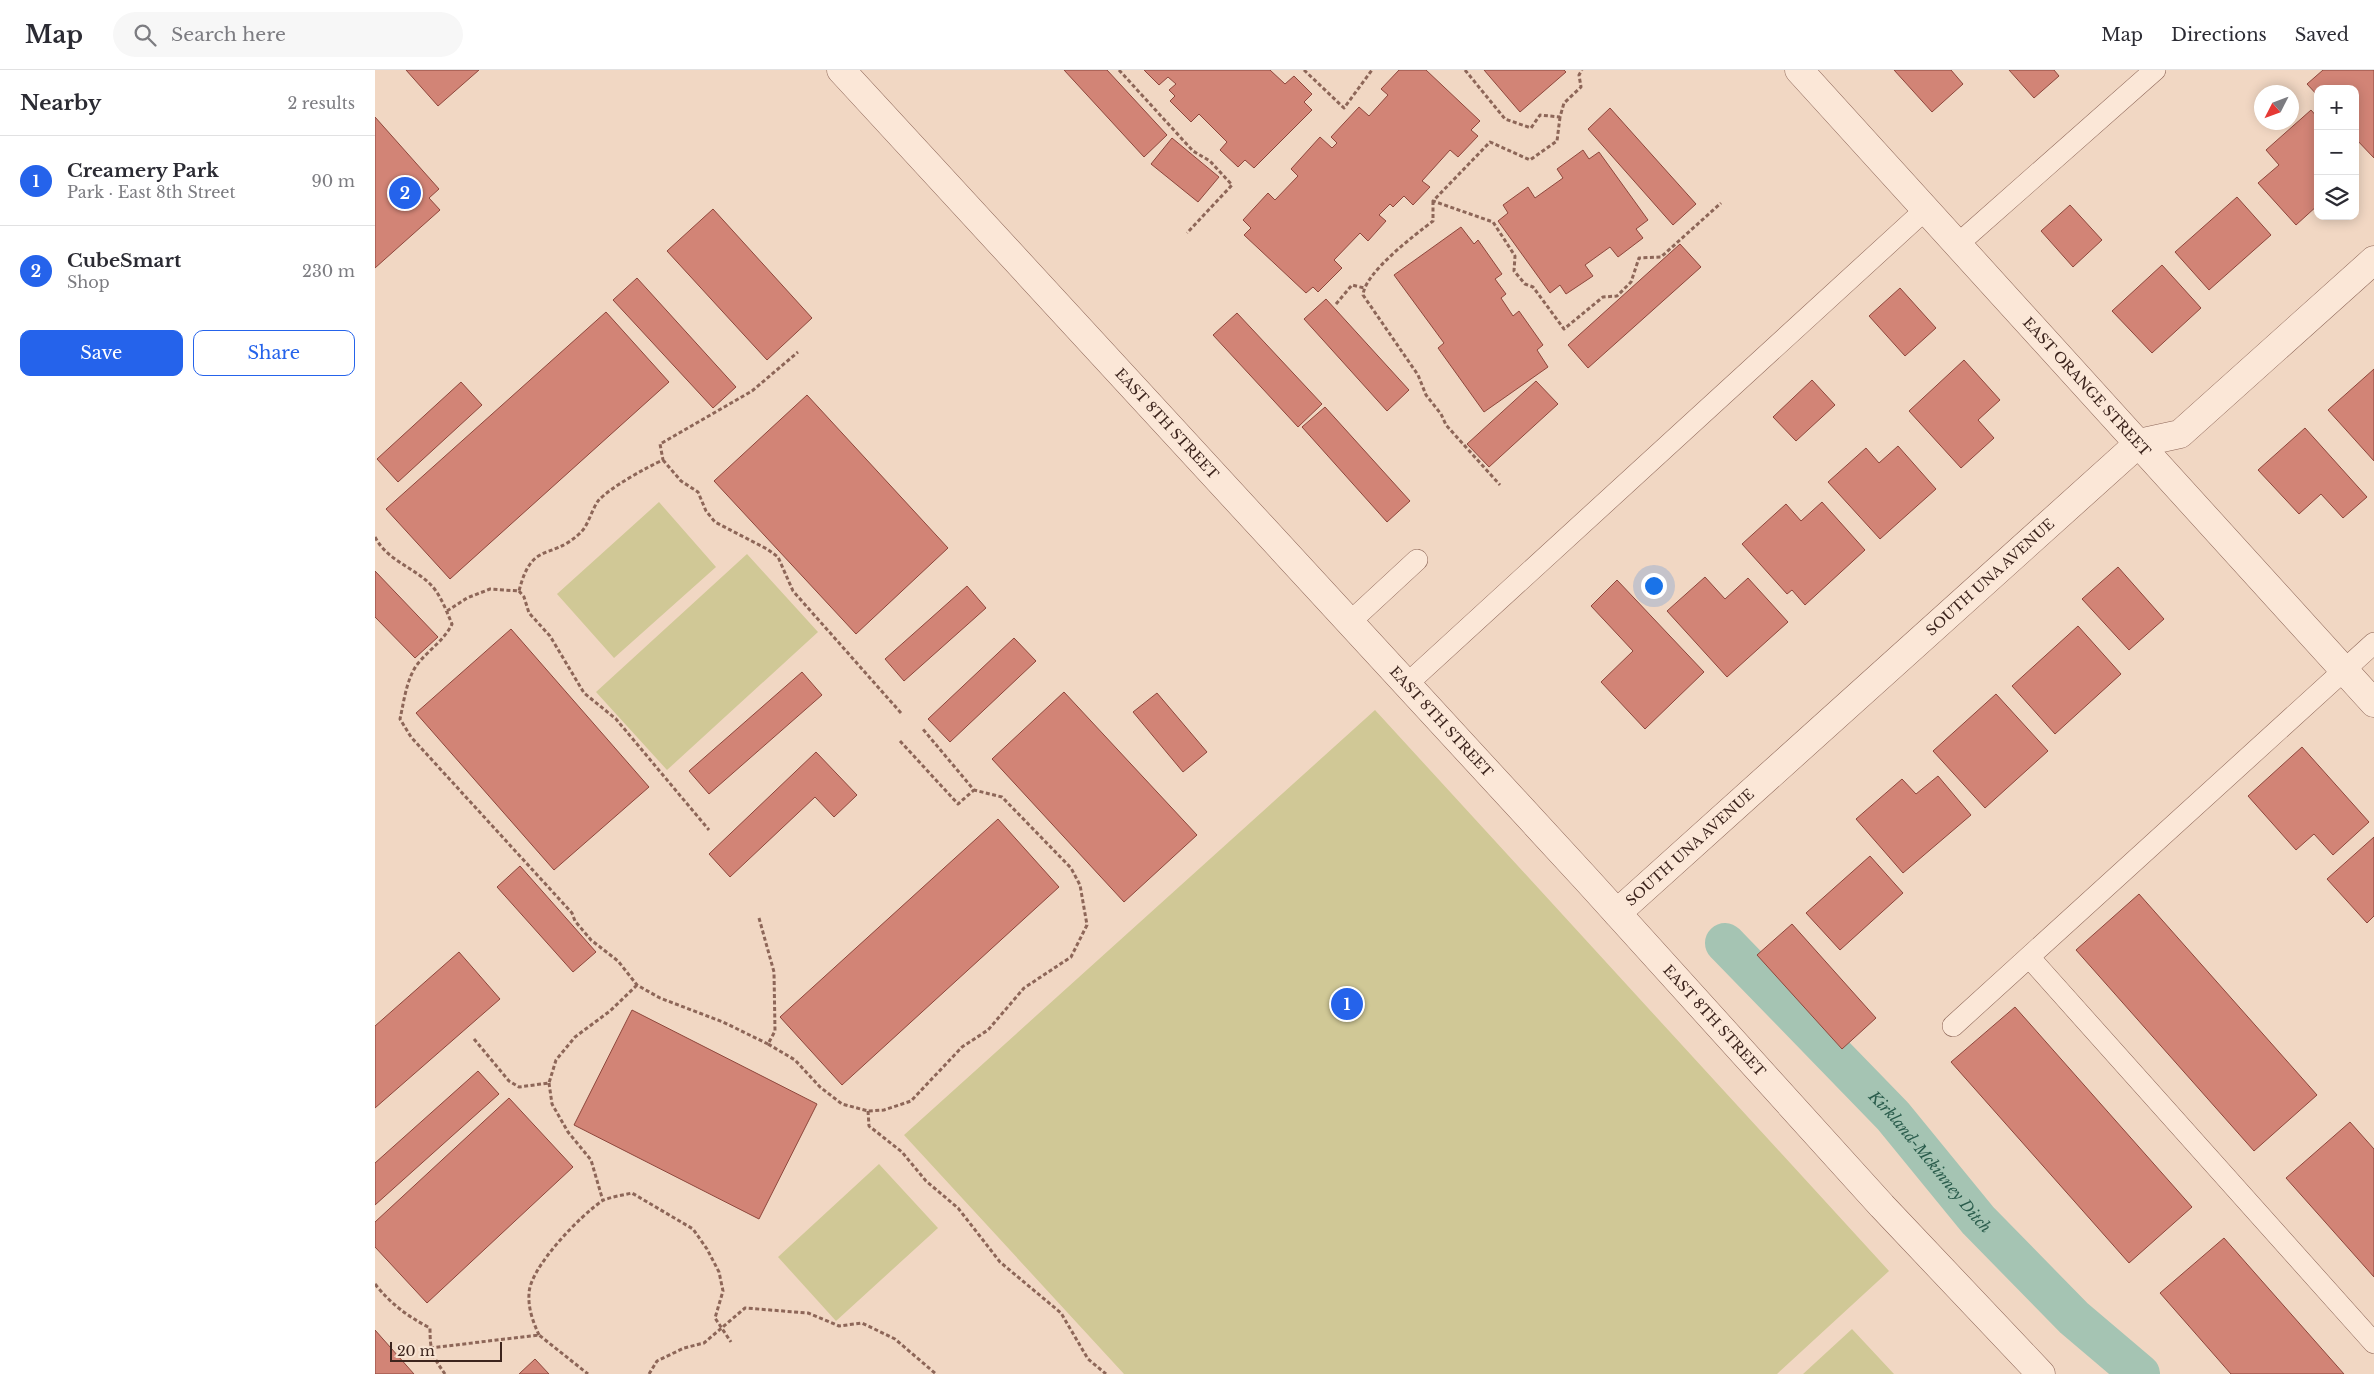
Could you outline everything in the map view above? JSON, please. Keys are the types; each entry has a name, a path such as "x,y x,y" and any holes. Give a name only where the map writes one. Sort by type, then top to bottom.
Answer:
{"street":[{"name":"EAST 8TH STREET","path":"841,70 1407,684 1889,1212 2041,1374"},
{"name":"EAST ORANGE STREET","path":"1799,70 2374,703"},
{"name":"SOUTH UNA AVENUE","path":"1617,913 2139,443 2180,434 2374,260"}],"lane":[{"path":"1959,244 2155,70"},
{"path":"1407,684 1926,209"},
{"path":"1350,622 1417,560"},
{"path":"1953,1026 2374,643"},
{"path":"2029,957 2374,1343"}],"path":[{"path":"1119,70 1193,151 1210,161 1232,185 1187,233"},
{"path":"1304,70 1345,108 1372,70"},
{"path":"1465,70 1505,119 1531,128 1540,115 1560,118"},
{"path":"1500,485 1446,425 1441,414 1426,395 1418,375 1363,295 1364,288 1388,258 1433,220 1433,201 1490,142 1530,160 1557,141 1564,103 1581,87 1579,74 1581,70"},
{"path":"1433,201 1493,222 1515,256 1514,271 1525,284 1533,288 1564,329 1603,298 1617,296 1631,282 1639,258 1661,257 1721,203"},
{"path":"1335,304 1352,285 1364,288"},
{"path":"798,352 753,391 660,444 663,460 681,481 698,492 706,511 715,522 767,549 778,557 793,591 901,713"},
{"path":"519,591 523,573 537,555 567,544 581,533 599,500 647,467 663,460"},
{"path":"375,538 379,546 396,561 430,584 447,611 452,624 448,632 416,667 406,690 400,719 411,737 572,913 575,921 591,940 618,961 637,985 660,998 723,1022 768,1044 795,1060 820,1087 842,1104 867,1111 884,1110 911,1101 962,1047 987,1030 1024,988 1071,956 1087,925 1080,885 1071,868 1002,797 974,790 921,728"},
{"path":"447,611 467,598 490,589 519,591 524,597 529,613 550,636 584,693 616,719 709,830"},
{"path":"900,741 958,804 974,790"},
{"path":"759,918 774,972 775,1030 768,1044"},
{"path":"603,1201 591,1160 568,1132 552,1104 549,1083 556,1060 575,1037 610,1011 637,985"},
{"path":"474,1039 509,1081 519,1087 549,1083"},
{"path":"867,1111 869,1126 902,1152 926,1181 958,1208 1000,1262 1061,1313 1088,1359 1106,1374"},
{"path":"588,1374 539,1335 532,1319 529,1292 536,1270 562,1237 603,1201 632,1193 693,1229 719,1272 723,1291 715,1318 720,1329 731,1342"},
{"path":"375,1284 392,1304 411,1318 431,1328 430,1348 434,1359 445,1374"},
{"path":"649,1374 657,1361 684,1348 704,1343 745,1308 808,1313 839,1326 862,1322 895,1339 936,1374"},
{"path":"430,1348 539,1335"}],"shaded area":[{"path":"659,502 716,567 614,658 557,594"},
{"path":"747,554 818,632 667,770 596,692"},
{"path":"1375,710 1889,1271 1777,1374 1124,1374 904,1135"},
{"path":"879,1164 938,1228 836,1321 778,1257"},
{"path":"1852,1329 1894,1374 1803,1374"}],"building":[{"path":"406,70 479,70 438,106"},
{"path":"1064,70 1107,70 1167,135 1144,157"},
{"path":"1144,70 1270,70 1285,84 1294,76 1312,94 1304,102 1312,110 1254,168 1245,160 1238,167 1220,150 1227,142 1199,114 1191,122 1170,101 1175,96 1169,90 1176,84 1168,77 1159,85"},
{"path":"1399,70 1426,70 1480,121 1471,130 1478,136 1458,157 1450,150 1422,181 1430,187 1413,205 1404,196 1393,207 1390,204 1379,215 1386,221 1368,241 1360,233 1334,260 1342,268 1318,292 1313,287 1306,293 1244,235 1251,228 1243,220 1268,193 1275,200 1298,176 1291,169 1320,137 1332,148 1337,143 1331,137 1359,107 1369,116 1388,95 1381,89"},
{"path":"1484,70 1564,70 1566,72 1520,112"},
{"path":"1894,70 1951,70 1963,84 1932,112"},
{"path":"2009,70 2054,70 2059,76 2034,98"},
{"path":"2323,70 2374,70 2374,158 2359,142 2359,85 2314,85 2314,92 2307,84"},
{"path":"1610,108 1696,204 1673,225 1588,129"},
{"path":"2311,110 2314,113 2314,209 2296,225 2258,183 2279,165 2266,150 2288,130 2299,130 2299,121"},
{"path":"375,117 439,189 429,198 440,210 375,268"},
{"path":"1172,138 1219,177 1198,202 1151,164"},
{"path":"1583,150 1589,159 1599,152 1648,220 1636,229 1643,238 1618,257 1610,247 1585,265 1593,276 1566,294 1560,285 1550,293 1498,221 1508,213 1503,205 1528,187 1535,198 1563,178 1557,169"},
{"path":"2237,197 2271,235 2209,290 2175,252"},
{"path":"2070,205 2102,240 2073,267 2041,231"},
{"path":"713,209 812,318 767,360 667,251"},
{"path":"1461,227 1474,244 1478,240 1502,274 1495,279 1506,294 1501,298 1513,316 1519,311 1543,345 1537,350 1548,367 1484,412 1438,348 1444,343 1394,275"},
{"path":"1680,244 1701,267 1588,368 1568,345"},
{"path":"2162,265 2201,308 2152,353 2112,311"},
{"path":"637,278 736,387 713,408 613,300"},
{"path":"1900,288 1936,328 1905,356 1869,316"},
{"path":"1326,299 1409,390 1387,411 1304,319"},
{"path":"606,312 669,382 450,579 386,509"},
{"path":"1237,313 1322,404 1298,427 1213,335"},
{"path":"1964,360 2000,400 1978,420 1994,438 1961,468 1909,411"},
{"path":"2374,369 2374,461 2328,410"},
{"path":"1812,380 1835,405 1796,441 1773,417"},
{"path":"1536,381 1558,404 1489,467 1467,444"},
{"path":"461,382 482,405 398,482 377,459"},
{"path":"807,395 948,548 856,634 714,481"},
{"path":"1325,407 1410,501 1387,522 1302,427"},
{"path":"2305,428 2367,497 2343,518 2321,494 2299,514 2258,470"},
{"path":"1898,446 1936,489 1880,539 1828,482 1866,448 1879,463"},
{"path":"1822,502 1865,550 1805,605 1792,590 1787,594 1742,544 1786,504 1801,521"},
{"path":"2118,567 2164,619 2129,650 2082,599"},
{"path":"375,571 438,637 415,658 375,617"},
{"path":"1705,577 1725,599 1748,578 1788,622 1727,677 1667,611"},
{"path":"1617,580 1704,672 1645,729 1601,682 1633,651 1591,606"},
{"path":"967,586 986,608 904,681 885,659"},
{"path":"2078,626 2121,674 2055,734 2012,686"},
{"path":"511,629 649,787 554,870 416,713"},
{"path":"1014,638 1036,661 950,742 928,719"},
{"path":"802,672 822,695 709,794 689,771"},
{"path":"1064,692 1197,835 1124,902 992,759"},
{"path":"1157,693 1207,752 1183,772 1133,712"},
{"path":"1996,694 2048,751 1985,808 1933,751"},
{"path":"2302,747 2369,822 2333,855 2314,834 2296,850 2248,796"},
{"path":"816,752 857,795 834,817 815,797 730,877 709,854"},
{"path":"1938,776 1971,815 1903,873 1856,819 1902,779 1916,794"},
{"path":"998,819 1059,887 842,1085 780,1017"},
{"path":"2374,837 2374,916 2367,923 2327,879"},
{"path":"1870,856 1903,893 1840,950 1806,913"},
{"path":"520,866 596,952 573,972 497,887"},
{"path":"2139,894 2317,1095 2254,1151 2076,950"},
{"path":"1792,924 1876,1018 1842,1049 1757,955"},
{"path":"459,952 500,999 375,1108 375,1026"},
{"path":"2015,1007 2192,1207 2129,1263 1951,1062"},
{"path":"632,1010 817,1104 759,1219 574,1125"},
{"path":"478,1071 499,1094 375,1205 375,1163"},
{"path":"509,1098 573,1167 427,1303 375,1247 375,1222"},
{"path":"2350,1122 2374,1149 2374,1277 2286,1178"},
{"path":"2224,1238 2344,1374 2231,1374 2160,1293"},
{"path":"375,1330 414,1374 375,1374"},
{"path":"535,1359 549,1374 519,1374"}],"waterway":[{"name":"Kirkland-Mckinney Ditch","path":"1725,943 1893,1116 1978,1220 2074,1318 2140,1374"}],"place":[{"name":"CubeSmart","path":"405,193"},
{"name":"Creamery Park","path":"1347,1004"}]}
